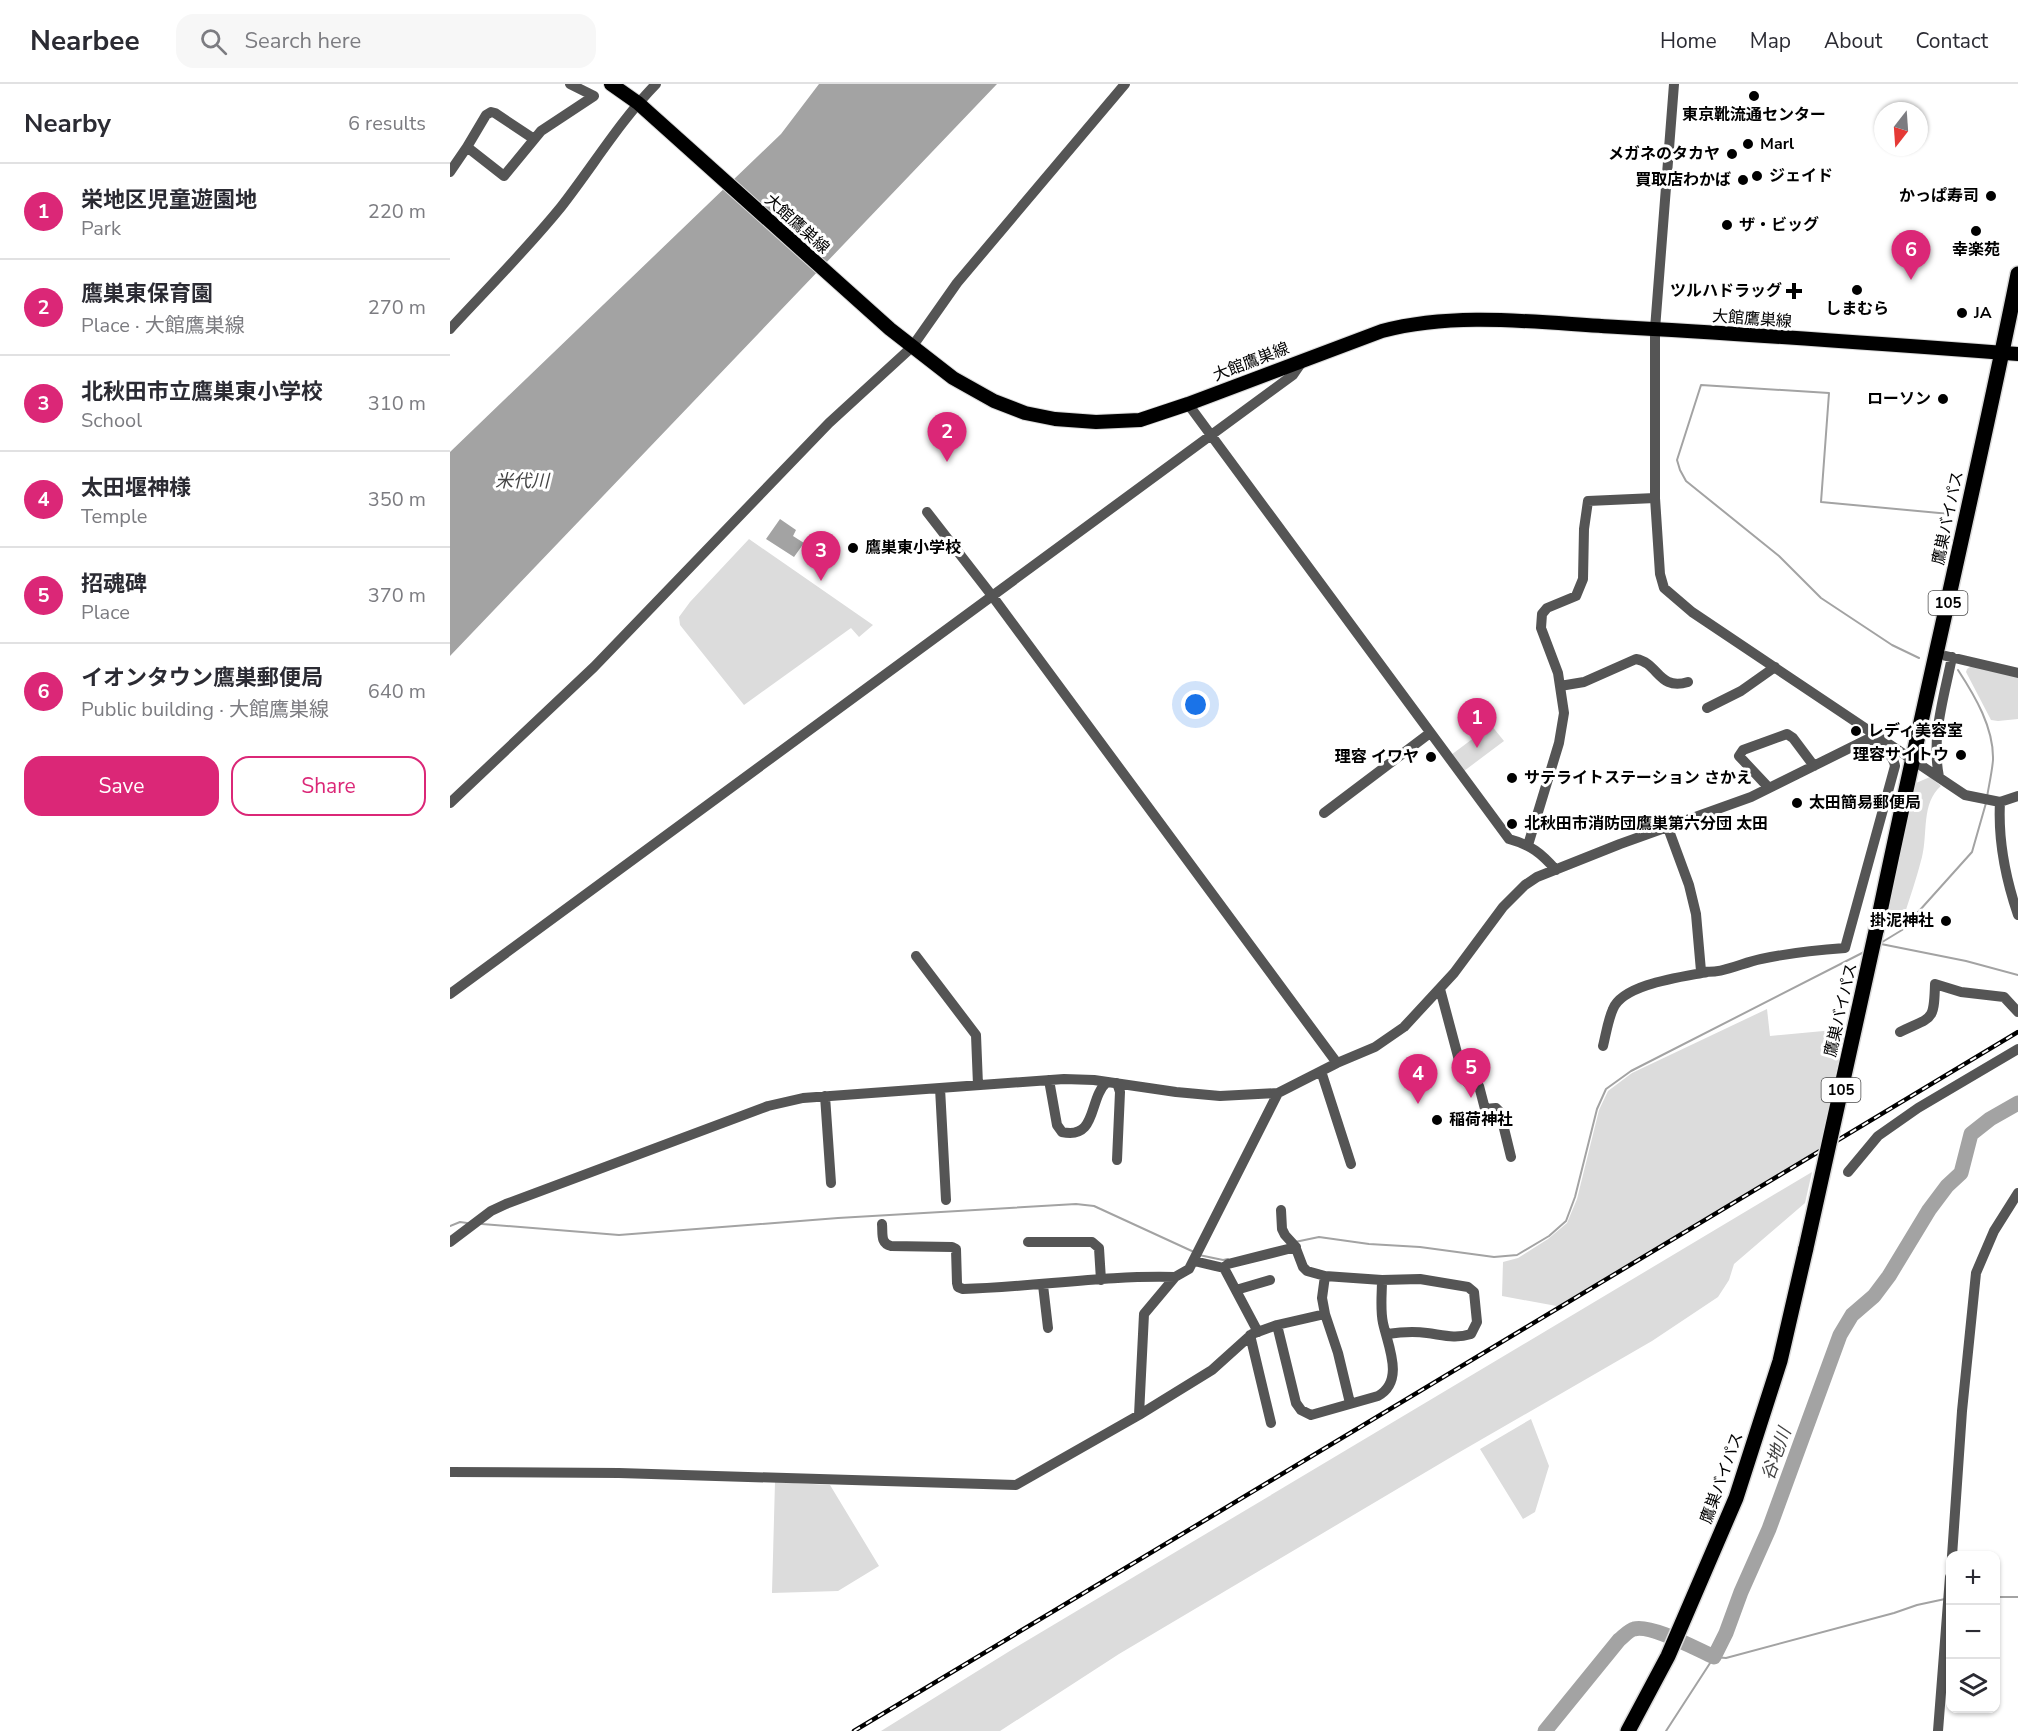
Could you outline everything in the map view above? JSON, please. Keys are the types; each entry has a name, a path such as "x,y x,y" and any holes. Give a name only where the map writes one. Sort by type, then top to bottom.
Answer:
{"highway":[{"name":"鷹巣バイパス","path":"1628,1731 1668,1656 1737,1498 1780,1361 1876,931 1912,758 1944,656 2010,353 2018,274"}],"main road":[{"name":"大館鷹巣線","path":"611,84 638,103 890,329 953,378 994,401 1025,413 1055,419 1096,422 1140,420 1382,331 1400,326 1455,319 1655,329 2010,353"}],"street":[{"path":"467,147 504,176 534,139 550,124 594,96 570,84"},
{"path":"450,329 531,243 638,103 656,84"},
{"path":"450,803 594,667 829,423 912,347 957,283 1125,84"},
{"path":"1674,84 1655,329 1654,375 1655,498 1660,574 1664,588 1692,612 1965,795 2000,802 2018,796"},
{"path":"450,172 486,115 491,112 534,139"},
{"path":"450,994 1293,375 1304,359"},
{"path":"1188,404 1509,839 1528,845 1546,858 1556,870"},
{"path":"1528,845 1559,743 1564,714 1558,673 1541,628 1542,614 1547,608 1576,596 1583,579 1584,529 1588,501 1655,498"},
{"path":"927,512 993,597 1337,1064"},
{"path":"1939,777 1935,756 1936,731 1944,656 2018,673"},
{"path":"1560,686 1584,682 1636,659 1642,660 1663,679 1673,684 1688,682"},
{"path":"1707,708 1741,691 1775,667"},
{"path":"1324,813 1430,733"},
{"path":"1769,788 1739,756 1743,750 1786,734 1793,738 1814,765"},
{"path":"450,1242 491,1211 506,1204 768,1106 803,1098 1049,1080 1112,1082 1220,1096 1278,1093 1375,1047 1404,1027 1474,948 1503,907 1537,877 1620,844 1751,797 1876,735"},
{"path":"1668,828 1689,885 1696,914 1701,971 1711,973 1758,960 1809,950 1845,948 1895,766 1894,759 1887,752 1864,741"},
{"path":"2000,802 1999,823 2018,915"},
{"path":"916,956 976,1035 978,1085"},
{"path":"1603,1046 1613,1008 1620,999 1638,988 1707,972"},
{"path":"1900,1032 1930,1017 1934,1011 1935,984 1961,992 2004,997 2018,1012"},
{"path":"1440,989 1464,1079 1470,1084 1479,1086 1485,1109 1496,1108 1500,1112 1511,1157"},
{"path":"1848,1172 1878,1136 1918,1108 2018,1049"},
{"path":"1321,1071 1351,1164"},
{"path":"1049,1080 1057,1125 1062,1132 1072,1134 1079,1132 1088,1124 1097,1095 1112,1082"},
{"path":"1112,1082 1120,1092 1117,1160"},
{"path":"940,1088 946,1200"},
{"path":"1139,1415 1144,1314 1176,1277 1189,1269 1278,1093"},
{"path":"825,1096 831,1183"},
{"path":"1952,1551 1962,1411 1977,1273 1994,1231 2018,1193"},
{"path":"1281,1210 1282,1229 1294,1244 1303,1268 1307,1271 1325,1276 1420,1280 1468,1287 1474,1292 1477,1322 1471,1334 1461,1337 1405,1331 1387,1334"},
{"path":"882,1224 885,1244 891,1246 952,1246 956,1249 957,1283 958,1287 963,1289 1043,1285 1140,1276 1176,1277"},
{"path":"1028,1242 1092,1242 1099,1248 1101,1280"},
{"path":"1224,1268 1228,1264 1294,1244"},
{"path":"1196,1255 1224,1268 1236,1290 1254,1333 1271,1423"},
{"path":"1325,1276 1322,1298 1325,1314 1338,1353 1350,1403"},
{"path":"1278,1325 1296,1403 1301,1410 1311,1414 1378,1396 1387,1391 1393,1374 1382,1316 1382,1280"},
{"path":"1236,1290 1269,1281"},
{"path":"1043,1285 1048,1328"},
{"path":"450,1472 630,1473 1016,1485 1139,1415 1212,1370 1254,1333 1325,1314"},
{"path":"1938,1731 1948,1605"}],"shaded area":[{"path":"749,539 873,625 859,637 851,628 744,705 680,625 679,617 690,602"},
{"path":"1973,665 2018,676 2018,719 1991,720 1966,672"},
{"path":"1491,725 1504,741 1464,771 1451,755"},
{"path":"1930,777 1941,786 1930,801 1922,857 1904,916 1900,921 1886,916 1916,783"},
{"path":"1767,1009 1770,1036 1845,1029 1819,1152 1562,1307 1502,1296 1503,1262 1518,1258 1548,1239 1567,1223 1577,1199 1599,1110 1608,1091 1632,1073"},
{"path":"1812,1172 1805,1203 1734,1264 1729,1280 1718,1297 1652,1341 1119,1654 1000,1731 881,1731 1013,1649"},
{"path":"1531,1419 1549,1466 1535,1512 1523,1519 1480,1449"},
{"path":"775,1482 830,1485 879,1566 838,1591 772,1593"}],"water":[{"name":"米代川","path":"819,84 997,84 450,656 450,452 781,134"},
{"path":"780,519 796,530 793,536 804,543 794,557 766,539"}],"waterway":[{"path":"1919,658 1892,645 1821,598 1779,556 1686,481 1677,460 1701,385 1829,393 1821,502 1950,514"},
{"path":"1958,670 1977,701 1990,736 1993,760 1987,797"},
{"path":"1879,944 1902,930 1972,852 1986,803"},
{"path":"1881,944 1966,961 2018,975"},
{"path":"1295,1242 1319,1237 1494,1257 1517,1255 1549,1236 1566,1221 1575,1197 1597,1109 1606,1089 1631,1071 1866,951"},
{"name":"谷地川","path":"1545,1731 1619,1640 1632,1630 1642,1628 1651,1630 1714,1657 1769,1529 1840,1335 1852,1315 1874,1296 1889,1276 1929,1210 1947,1186 1961,1173 1971,1134 1990,1119 2018,1103"},
{"path":"482,1224 619,1235 838,1218 1076,1204 1094,1206 1194,1252"},
{"path":"450,1226 460,1222 467,1223"},
{"path":"1199,1255 1228,1259"},
{"path":"2000,1597 2018,1597"},
{"path":"1666,1731 1714,1657 1726,1658 1945,1599"}],"railway":[{"path":"854,1731 2018,1032"}],"place":[{"name":"東京靴流通センター","path":"1754,96"},
{"name":"Marl","path":"1748,144"},
{"name":"メガネのタカヤ","path":"1732,154"},
{"name":"ジェイド","path":"1757,176"},
{"name":"買取店わかば","path":"1743,180"},
{"name":"かっぱ寿司","path":"1991,196"},
{"name":"ザ・ビッグ","path":"1727,225"},
{"name":"幸楽苑","path":"1976,231"},
{"name":"イオンタウン鷹巣郵便局","path":"1911,280"},
{"name":"しまむら","path":"1857,290"},
{"name":"ツルハドラッグ","path":"1794,291"},
{"name":"JA","path":"1962,313"},
{"name":"ローソン","path":"1943,399"},
{"name":"鷹巣東保育園","path":"947,462"},
{"name":"鷹巣東小学校","path":"853,548"},
{"name":"北秋田市立鷹巣東小学校","path":"821,581"},
{"name":"レディ美容室","path":"1856,731"},
{"name":"栄地区児童遊園地","path":"1477,748"},
{"name":"理容サイトウ","path":"1961,755"},
{"name":"理容 イワヤ","path":"1431,757"},
{"name":"サテライトステーション さかえ","path":"1512,778"},
{"name":"太田簡易郵便局","path":"1797,803"},
{"name":"北秋田市消防団鷹巣第六分団 太田","path":"1512,824"},
{"name":"掛泥神社","path":"1946,921"},
{"name":"招魂碑","path":"1471,1098"},
{"name":"太田堰神様","path":"1418,1104"},
{"name":"稲荷神社","path":"1437,1120"}]}
